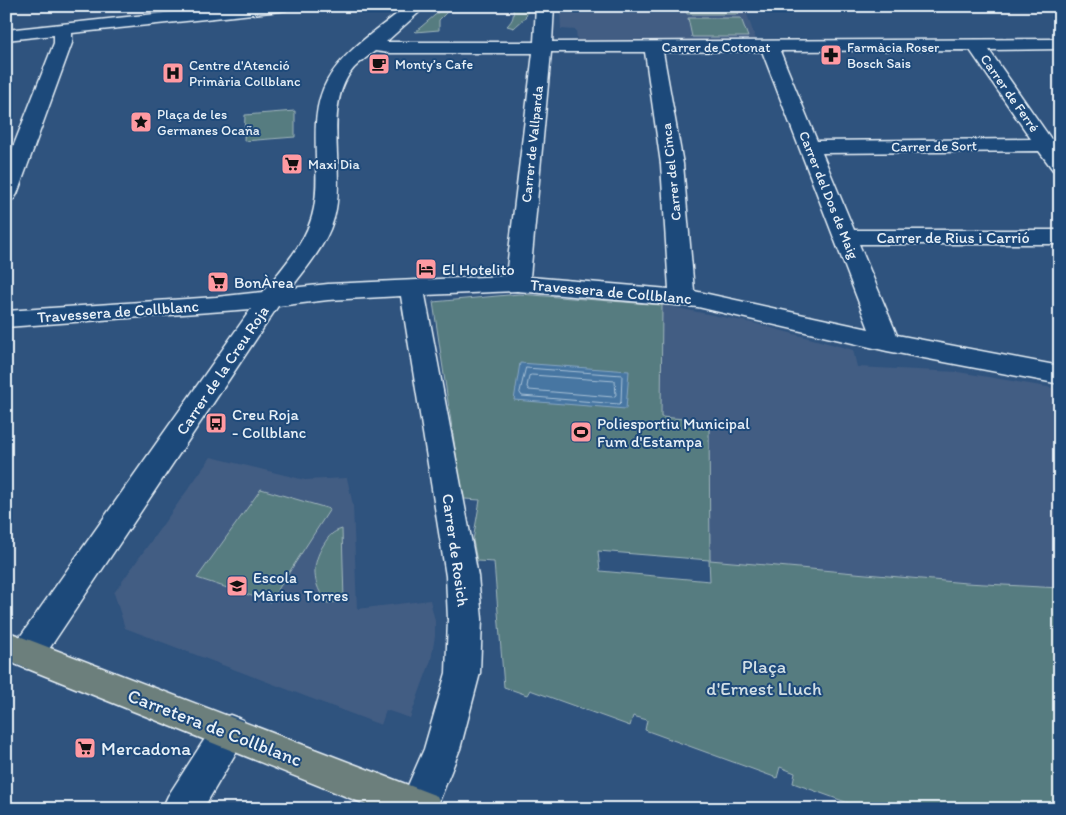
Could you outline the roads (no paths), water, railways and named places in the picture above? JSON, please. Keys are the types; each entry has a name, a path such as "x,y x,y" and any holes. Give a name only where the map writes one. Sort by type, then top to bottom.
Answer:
{"main road":[{"name":"Carretera de Collblanc","path":"17,649 421,808"}],"street":[{"path":"6,35 178,12 280,6"},
{"name":"Carrer de la Creu Roja","path":"17,649 296,265 318,230 325,212 328,190 326,118 334,85 347,65 418,6"},
{"name":"Carrer de Vallparda","path":"517,283 545,6"},
{"path":"6,194 63,43 63,28"},
{"name":"Carrer de Cotonat","path":"372,45 390,48 653,48 1060,44"},
{"name":"Carrer de Ferré","path":"976,45 1052,145 1060,166"},
{"name":"Carrer del Dos de Maig","path":"769,47 887,342"},
{"name":"Carrer del Cinca","path":"653,48 672,164 682,296"},
{"name":"Carrer de Sort","path":"809,147 1052,145"},
{"name":"Carrer de Rius i Carrió","path":"846,237 1060,237"},
{"name":"Travessera de Collblanc","path":"6,319 216,304 328,292 517,283 682,296 887,342 1060,375"},
{"name":"Carrer de Rosich","path":"412,288 462,576 465,619 463,673 442,749 421,808"},
{"path":"181,809 230,732"}],"water":[{"path":"520,363 629,371 626,409 514,400"}],"place":[{"name":"Farmàcia Roser Bosch Sais","path":"831,55"},
{"name":"Monty’s Cafe","path":"379,64"},
{"name":"Centre d'Atenció Primària Collblanc","path":"173,73"},
{"name":"Plaça de les Germanes Ocaña","path":"141,122"},
{"name":"Maxi Dia","path":"292,164"},
{"name":"El Hotelito","path":"426,269"},
{"name":"BonÀrea","path":"218,282"},
{"name":"Creu Roja - Collblanc","path":"216,423"},
{"name":"Poliesportiu Municipal Fum d'Estampa","path":"581,432"},
{"name":"Escola Màrius Torres","path":"237,586"},
{"name":"Mercadona","path":"85,748"}],"park label":[{"name":"Plaça d'Ernest Lluch","path":"764,677"}]}
